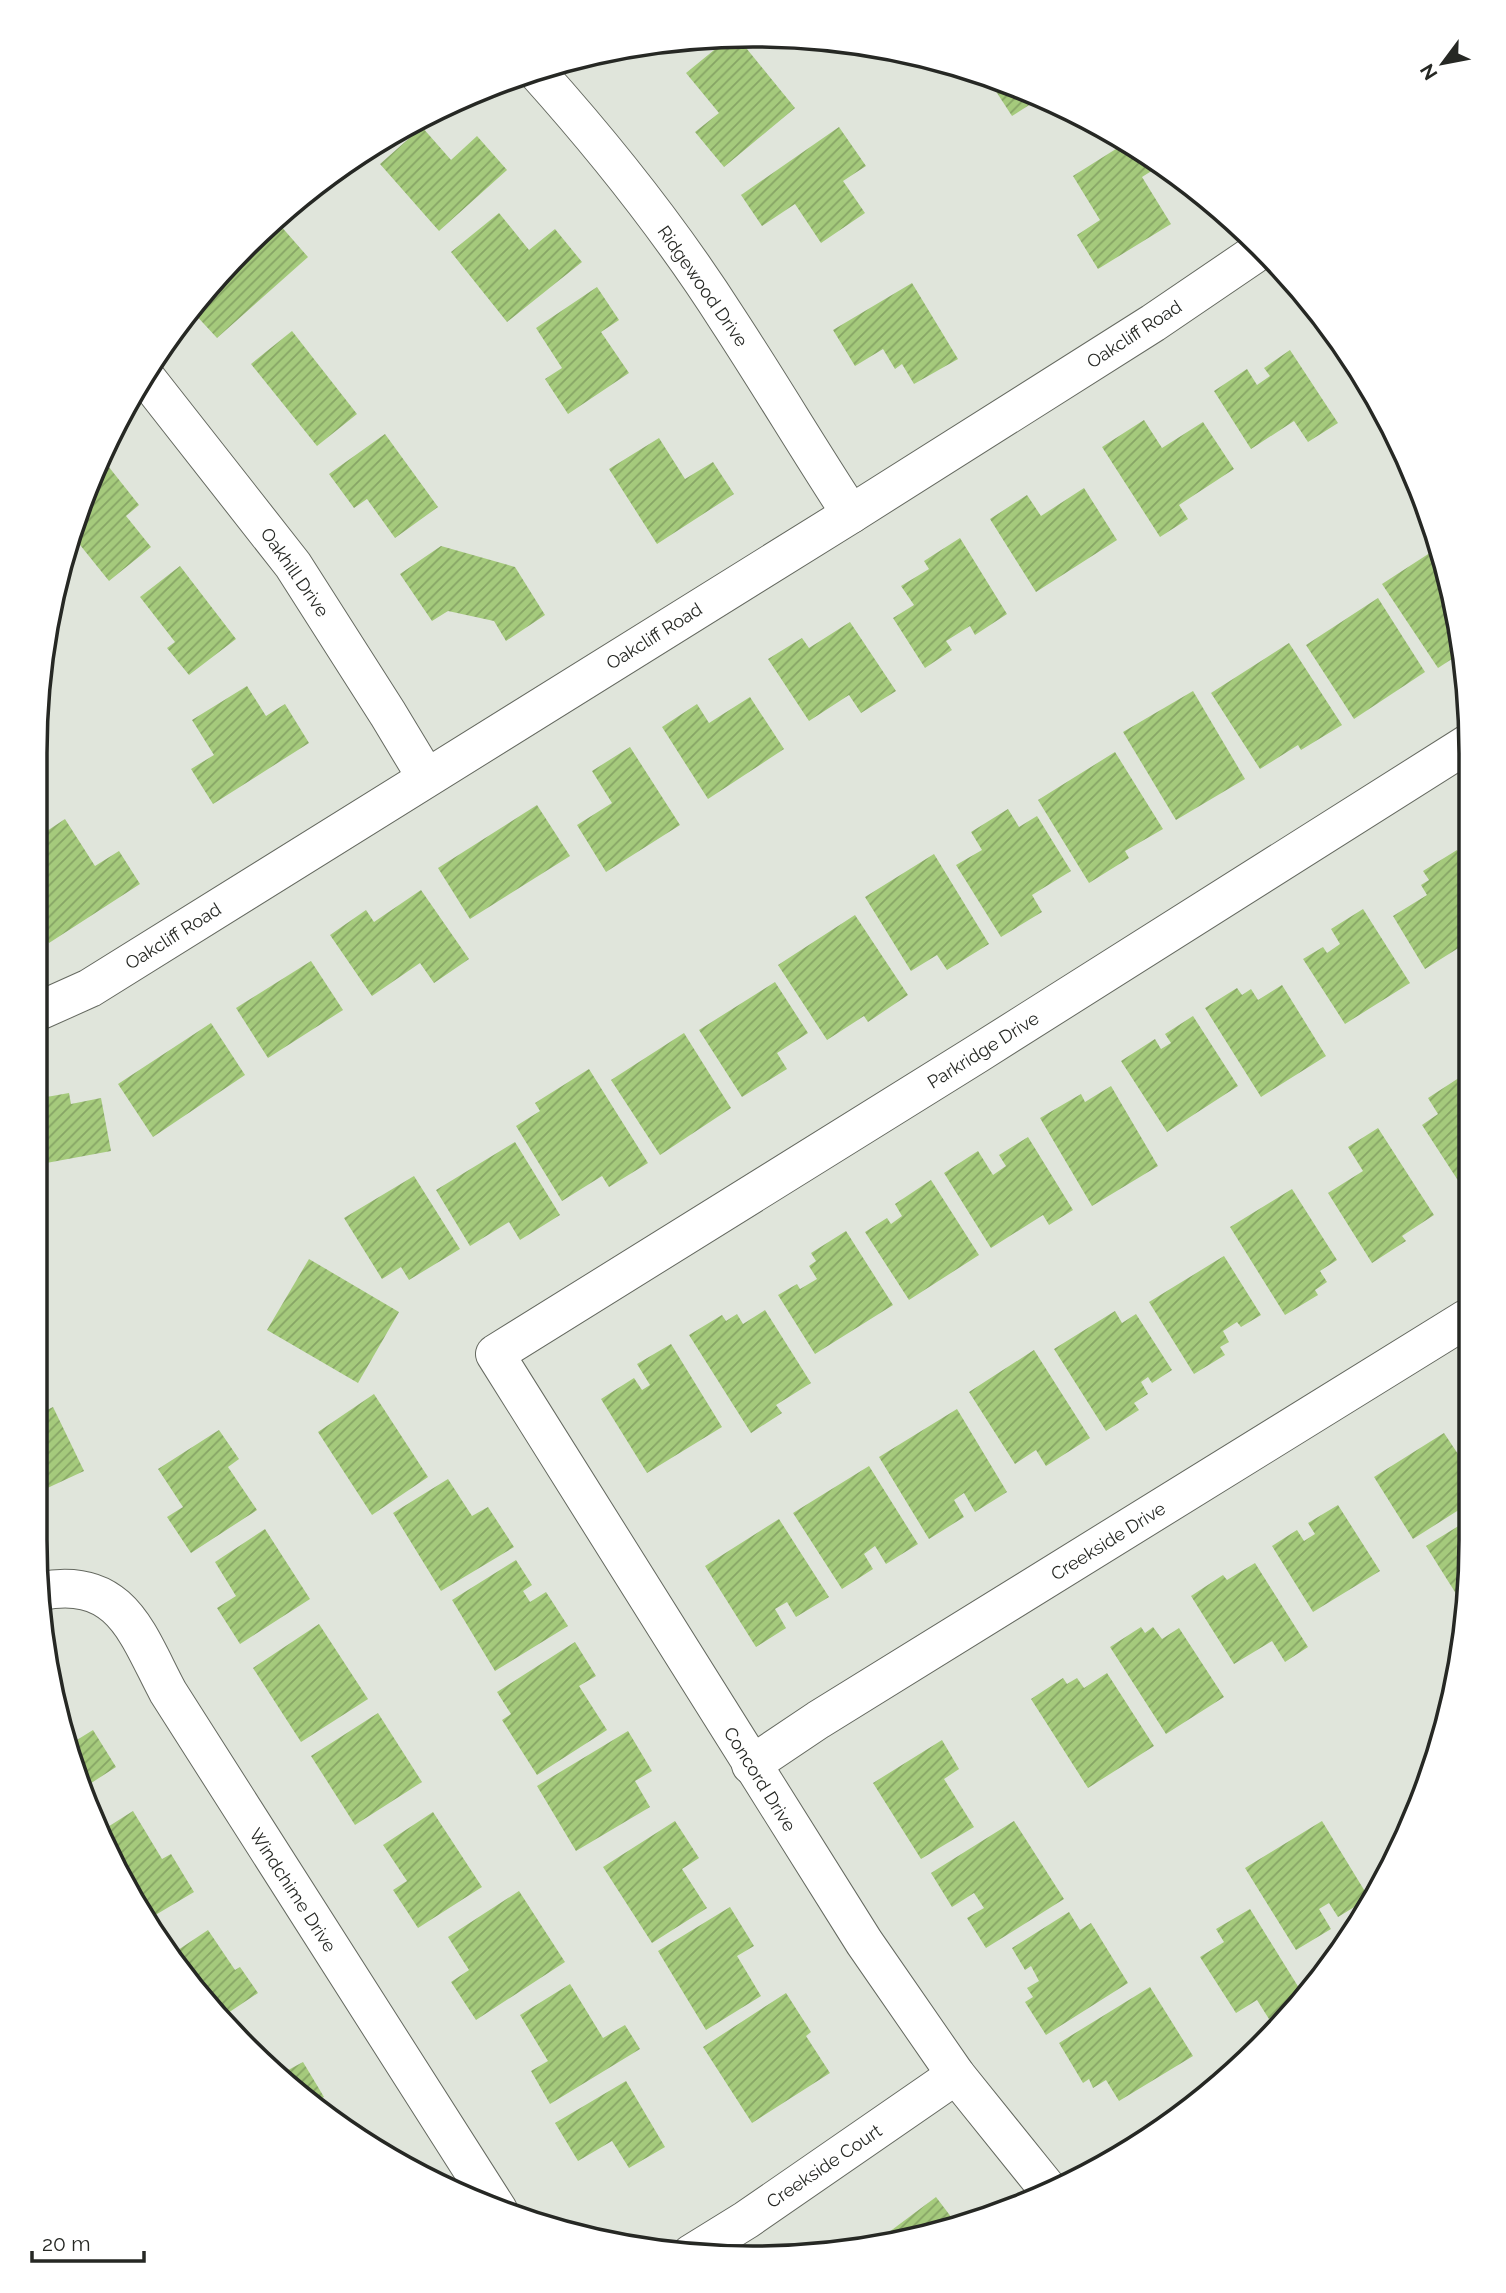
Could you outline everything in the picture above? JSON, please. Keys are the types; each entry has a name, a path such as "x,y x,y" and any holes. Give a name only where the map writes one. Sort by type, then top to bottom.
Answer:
{"street":[{"name":"Ridgewood Drive","path":"543,79 576,116 667,233 727,318 851,514"},
{"name":"Oakcliff Road","path":"47,1007 90,988 851,514 1153,323 1253,255"},
{"name":"Oakhill Drive","path":"151,385 293,565 426,777"},
{"name":"Parkridge Drive","path":"495,1354 977,1055 1459,749"},
{"name":"Creekside Drive","path":"751,1765 830,1712 1459,1323"},
{"name":"Concord Drive","path":"495,1354 864,1942 956,2075 1042,2183"},
{"name":"Windchime Drive","path":"58,1590 105,1597 120,1609 134,1626 183,1716 488,2194"},
{"name":"Creekside Court","path":"707,2244 956,2075"}],"building":[{"path":"746,47 795,108 724,167 695,132 719,113 686,73 716,49"},
{"path":"996,91 1030,104 1012,116"},
{"path":"839,127 866,166 843,181 865,213 821,243 795,204 762,226 741,195"},
{"path":"424,129 451,160 477,136 507,170 439,231 380,164 413,135"},
{"path":"1117,149 1152,171 1142,177 1171,224 1098,269 1077,235 1100,220 1073,176"},
{"path":"499,213 529,250 555,229 582,262 507,322 451,252"},
{"path":"282,228 308,257 217,338 198,317 222,288"},
{"path":"912,283 958,359 914,384 902,364 895,369 883,349 855,366 833,330"},
{"path":"597,287 619,320 601,332 629,373 568,414 545,379 562,368 536,328"},
{"path":"292,331 357,414 317,446 251,364"},
{"path":"1290,350 1338,423 1308,442 1294,421 1251,449 1214,391 1247,369 1257,385 1270,376 1264,368"},
{"path":"1144,420 1162,448 1203,422 1234,469 1179,505 1188,519 1160,537 1102,447"},
{"path":"385,434 438,507 395,538 367,499 354,508 329,474"},
{"path":"659,438 685,479 713,462 734,494 657,544 609,469"},
{"path":"108,466 139,505 126,516 151,547 109,581 79,544"},
{"path":"1084,488 1117,540 1036,592 990,519 1027,495 1041,516"},
{"path":"960,538 1007,614 975,635 970,626 946,641 952,650 925,668 893,618 914,605 901,586 929,569 924,561"},
{"path":"441,546 515,567 545,615 506,641 494,621 448,611 432,621 400,574"},
{"path":"1430,553 1453,659 1438,668 1382,584"},
{"path":"180,566 236,639 189,675 167,648 175,642 140,597"},
{"path":"1378,598 1425,672 1354,719 1306,645"},
{"path":"850,622 896,691 861,713 849,695 809,721 768,659 802,638 809,648"},
{"path":"1289,643 1342,725 1301,750 1298,745 1260,769 1211,693"},
{"path":"247,686 266,716 285,704 309,743 213,804 191,769 214,755 192,720"},
{"path":"1193,691 1245,779 1176,820 1123,732"},
{"path":"750,697 784,749 708,799 662,727 697,704 709,723"},
{"path":"630,747 680,825 606,872 577,825 612,803 592,771"},
{"path":"1115,752 1163,829 1125,851 1129,858 1089,883 1038,800"},
{"path":"537,805 570,856 470,919 438,868"},
{"path":"1008,809 1019,827 1037,816 1071,871 1032,895 1042,912 1001,937 956,865 982,850 971,832"},
{"path":"65,819 95,866 119,851 140,884 49,943 47,940 47,831"},
{"path":"1457,850 1459,853 1459,948 1425,969 1393,916 1427,895 1421,885 1429,880 1423,871"},
{"path":"934,854 989,944 947,970 937,955 911,971 865,897"},
{"path":"421,890 469,959 434,983 420,963 372,996 330,935 366,910 374,922"},
{"path":"1363,909 1410,983 1345,1024 1303,959 1323,947 1327,953 1340,944 1331,929"},
{"path":"855,915 908,995 868,1022 864,1016 827,1040 778,965"},
{"path":"311,961 343,1010 268,1058 236,1008"},
{"path":"775,982 808,1033 777,1053 787,1069 742,1097 699,1030"},
{"path":"1282,985 1326,1056 1261,1097 1205,1008 1237,988 1242,995 1251,989 1258,1000"},
{"path":"1193,1016 1238,1086 1167,1132 1121,1061 1155,1039 1161,1049 1171,1043 1165,1034"},
{"path":"211,1023 245,1075 153,1137 118,1084"},
{"path":"684,1033 731,1108 660,1155 611,1080"},
{"path":"589,1069 648,1163 609,1187 602,1176 562,1201 516,1126 540,1111 535,1103"},
{"path":"1459,1078 1459,1182 1422,1125 1438,1114 1428,1098"},
{"path":"1111,1086 1158,1166 1092,1206 1040,1118 1081,1094 1085,1102"},
{"path":"69,1093 71,1104 101,1098 111,1151 47,1163 47,1097"},
{"path":"1378,1128 1434,1215 1402,1236 1406,1241 1372,1263 1328,1193 1363,1171 1348,1147"},
{"path":"1028,1137 1073,1210 1049,1225 1043,1215 991,1248 944,1173 978,1151 993,1175 1006,1166 999,1155"},
{"path":"515,1142 560,1215 520,1240 509,1222 470,1246 436,1190"},
{"path":"414,1176 460,1249 409,1280 401,1267 382,1279 344,1218"},
{"path":"931,1180 979,1255 909,1300 865,1232 887,1218 891,1224 902,1216 895,1204"},
{"path":"1292,1189 1337,1260 1320,1271 1327,1282 1315,1290 1318,1295 1285,1315 1230,1227"},
{"path":"846,1231 893,1305 815,1354 778,1295 797,1284 800,1289 817,1279 809,1266 816,1261 811,1253"},
{"path":"1224,1256 1261,1315 1241,1327 1237,1322 1223,1331 1229,1342 1220,1347 1225,1355 1194,1374 1149,1302"},
{"path":"309,1259 399,1312 358,1383 267,1330"},
{"path":"765,1310 811,1383 776,1405 782,1413 751,1433 689,1335 722,1315 726,1321 737,1314 743,1324"},
{"path":"1115,1311 1122,1323 1136,1314 1172,1370 1152,1383 1148,1377 1141,1382 1148,1394 1134,1403 1139,1410 1106,1431 1054,1349"},
{"path":"671,1344 722,1427 647,1473 601,1399 634,1378 642,1390 650,1385 637,1364"},
{"path":"1034,1350 1090,1438 1046,1466 1036,1450 1015,1464 969,1392"},
{"path":"374,1394 428,1477 372,1515 318,1432"},
{"path":"53,1407 84,1471 47,1488 47,1410"},
{"path":"957,1409 1007,1492 975,1512 964,1493 954,1500 964,1517 929,1539 879,1457"},
{"path":"219,1430 239,1459 228,1467 257,1510 191,1553 167,1517 183,1507 158,1469"},
{"path":"1444,1433 1459,1453 1459,1510 1413,1539 1374,1477"},
{"path":"869,1466 918,1544 886,1564 875,1546 864,1554 873,1569 842,1589 793,1513"},
{"path":"448,1479 472,1516 488,1507 514,1547 441,1591 393,1513"},
{"path":"1338,1505 1380,1571 1313,1612 1272,1546 1297,1530 1304,1541 1315,1534 1308,1523"},
{"path":"779,1519 829,1597 796,1617 787,1602 775,1609 786,1628 756,1647 705,1566"},
{"path":"1459,1526 1456,1594 1426,1546"},
{"path":"265,1529 310,1599 240,1644 217,1608 236,1596 215,1562"},
{"path":"516,1560 532,1585 523,1591 530,1602 546,1592 568,1626 495,1671 452,1600"},
{"path":"1255,1563 1308,1647 1285,1662 1272,1641 1234,1664 1191,1596 1223,1575 1227,1580"},
{"path":"319,1624 368,1699 301,1742 253,1668"},
{"path":"1141,1627 1145,1633 1153,1627 1162,1639 1179,1628 1224,1697 1166,1734 1110,1647"},
{"path":"575,1642 596,1676 579,1686 607,1730 537,1775 502,1720 511,1714 497,1692"},
{"path":"1107,1673 1154,1746 1088,1788 1031,1699 1063,1678 1067,1684 1077,1678 1084,1688"},
{"path":"378,1713 422,1782 355,1825 311,1756"},
{"path":"93,1730 116,1767 91,1783 76,1740"},
{"path":"628,1731 652,1771 635,1781 650,1807 576,1851 537,1786"},
{"path":"942,1740 959,1769 944,1779 974,1827 921,1859 873,1783"},
{"path":"133,1811 162,1859 171,1854 194,1892 155,1915 108,1827"},
{"path":"433,1812 482,1887 418,1928 393,1890 407,1881 383,1845"},
{"path":"675,1821 699,1858 682,1869 707,1908 652,1943 603,1867"},
{"path":"1014,1821 1064,1899 986,1948 967,1918 984,1908 974,1893 952,1907 931,1873"},
{"path":"1322,1821 1365,1891 1356,1906 1338,1917 1329,1903 1319,1909 1331,1929 1296,1950 1245,1868"},
{"path":"519,1891 565,1962 476,2020 451,1982 469,1970 448,1937"},
{"path":"730,1907 754,1946 737,1956 761,1996 706,2030 658,1951"},
{"path":"1250,1909 1299,1987 1269,2019 1257,2000 1236,2013 1200,1957 1224,1942 1216,1929"},
{"path":"1069,1912 1080,1930 1091,1923 1128,1983 1046,2035 1025,2002 1033,1997 1027,1988 1039,1981 1031,1966 1025,1970 1012,1948"},
{"path":"208,1930 235,1970 240,1967 258,1993 229,2012 179,1950"},
{"path":"570,1984 603,2038 625,2025 640,2049 550,2104 531,2071 548,2061 520,2015"},
{"path":"1150,1987 1193,2056 1119,2101 1106,2080 1093,2088 1089,2079 1083,2083 1059,2043"},
{"path":"786,1993 811,2032 806,2036 830,2073 752,2123 703,2047"},
{"path":"303,2062 324,2097 321,2099 287,2070"},
{"path":"626,2081 665,2147 629,2168 612,2141 578,2161 555,2123"},
{"path":"936,2197 951,2217 936,2222 889,2232"}]}
